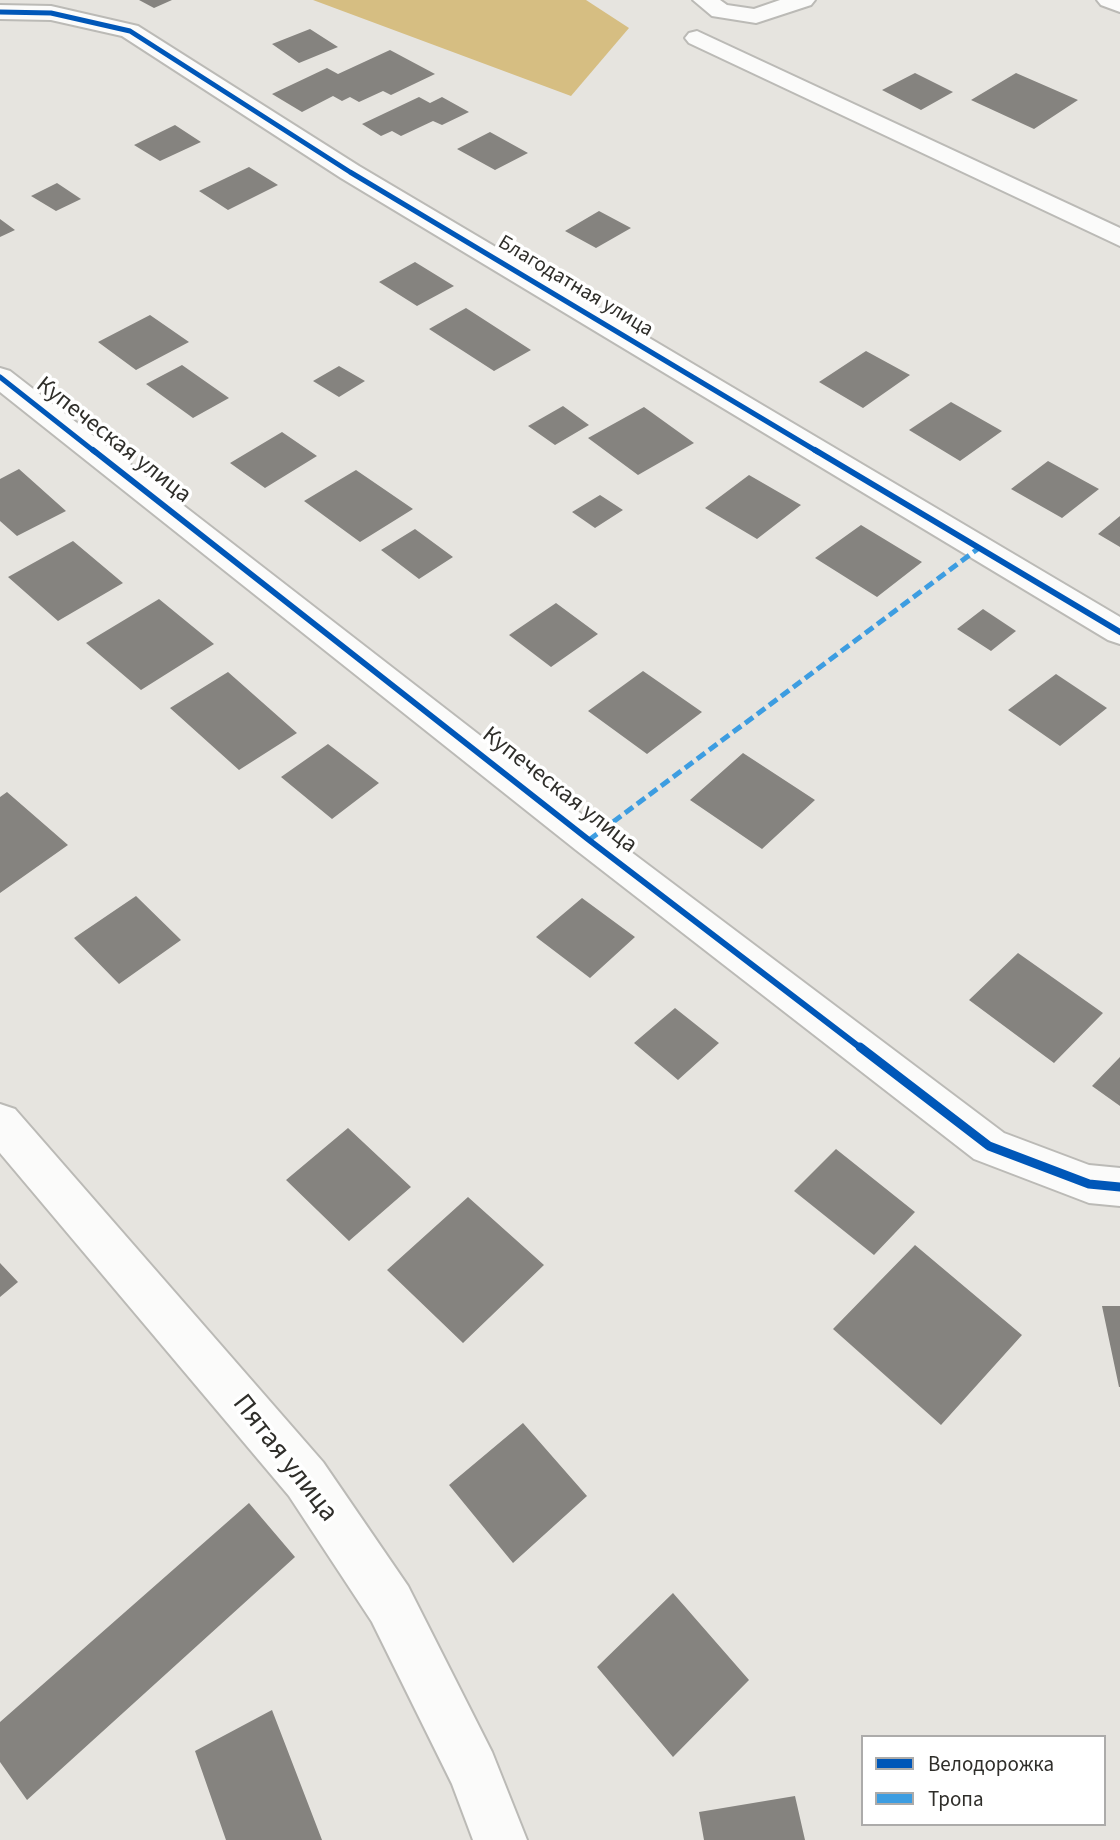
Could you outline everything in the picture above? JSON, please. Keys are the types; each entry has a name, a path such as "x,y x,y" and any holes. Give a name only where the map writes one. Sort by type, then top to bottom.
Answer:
{"street":[{"path":"713,6 756,16 803,0"},
{"path":"1109,0 1120,5"},
{"name":"Благодатная улица","path":"0,12 51,13 130,31 350,172 1120,632"},
{"path":"697,38 1120,238"},
{"name":"Купеческая улица","path":"0,377 578,831 989,1146 1089,1184 1120,1187"},
{"name":"Пятая улица","path":"0,1122 306,1479 390,1604 473,1771 500,1840"}],"shaded area":[{"path":"313,0 586,0 629,28 571,96"}],"building":[{"path":"139,0 172,0 154,8"},
{"path":"310,29 338,47 299,63 272,44"},
{"path":"390,50 435,74 391,95 383,91 359,102 350,97 342,101 333,96 302,112 272,94 327,68 338,74"},
{"path":"915,73 953,92 921,110 882,90"},
{"path":"1016,73 1078,100 1034,129 971,100"},
{"path":"419,97 430,103 442,97 469,112 442,125 433,121 401,136 392,131 381,136 362,124"},
{"path":"175,125 201,142 160,161 134,145"},
{"path":"490,132 528,153 495,170 457,149"},
{"path":"249,167 278,185 228,210 199,191"},
{"path":"57,183 81,199 56,211 31,196"},
{"path":"599,211 631,228 596,248 565,231"},
{"path":"0,219 15,230 0,237"},
{"path":"415,262 454,286 417,306 379,282"},
{"path":"466,308 531,350 494,371 429,329"},
{"path":"150,315 189,342 136,370 98,342"},
{"path":"866,351 910,375 863,408 819,382"},
{"path":"182,365 229,398 193,418 146,384"},
{"path":"339,366 365,381 339,397 313,381"},
{"path":"951,402 1002,431 960,461 909,430"},
{"path":"563,406 589,425 555,445 528,426"},
{"path":"644,407 694,443 638,475 588,438"},
{"path":"282,432 317,456 265,488 230,463"},
{"path":"1048,461 1099,489 1062,518 1011,489"},
{"path":"19,469 66,511 17,536 0,521 0,479"},
{"path":"356,470 413,509 360,542 304,501"},
{"path":"749,475 801,505 757,539 705,508"},
{"path":"600,495 623,510 595,528 572,512"},
{"path":"1120,516 1120,547 1098,534"},
{"path":"861,525 922,562 877,597 815,558"},
{"path":"415,529 453,557 419,579 381,550"},
{"path":"73,541 123,583 58,621 8,577"},
{"path":"159,599 214,644 141,690 86,643"},
{"path":"556,603 598,634 551,667 509,635"},
{"path":"983,609 1016,631 991,651 957,629"},
{"path":"643,671 702,712 647,754 588,711"},
{"path":"228,672 297,733 239,770 170,708"},
{"path":"1056,674 1107,708 1060,746 1008,710"},
{"path":"328,744 379,783 332,819 281,777"},
{"path":"743,753 815,800 762,849 690,800"},
{"path":"7,792 68,845 0,893 0,797"},
{"path":"136,896 181,940 119,984 74,938"},
{"path":"582,898 635,937 590,978 536,937"},
{"path":"1018,953 1103,1013 1054,1063 969,1000"},
{"path":"675,1008 719,1043 678,1080 634,1043"},
{"path":"1120,1057 1120,1106 1092,1086"},
{"path":"348,1128 411,1187 349,1241 286,1180"},
{"path":"836,1149 915,1212 874,1255 794,1191"},
{"path":"468,1197 544,1265 463,1343 387,1270"},
{"path":"915,1245 1022,1335 941,1425 833,1329"},
{"path":"0,1263 18,1282 0,1297"},
{"path":"1102,1306 1120,1306 1120,1387 1119,1387"},
{"path":"523,1423 587,1496 513,1563 449,1485"},
{"path":"249,1503 295,1557 27,1800 0,1762 0,1722"},
{"path":"673,1593 749,1680 673,1757 597,1667"},
{"path":"272,1710 322,1840 226,1840 195,1751"},
{"path":"795,1796 805,1840 704,1840 699,1812"}],"marked path":[{"path":"589,840 979,548"}],"cycle path":[{"path":"0,12 51,13 130,31 350,172 1120,632"},
{"path":"0,377 589,840 989,1146 1089,1184 1120,1187"}]}
